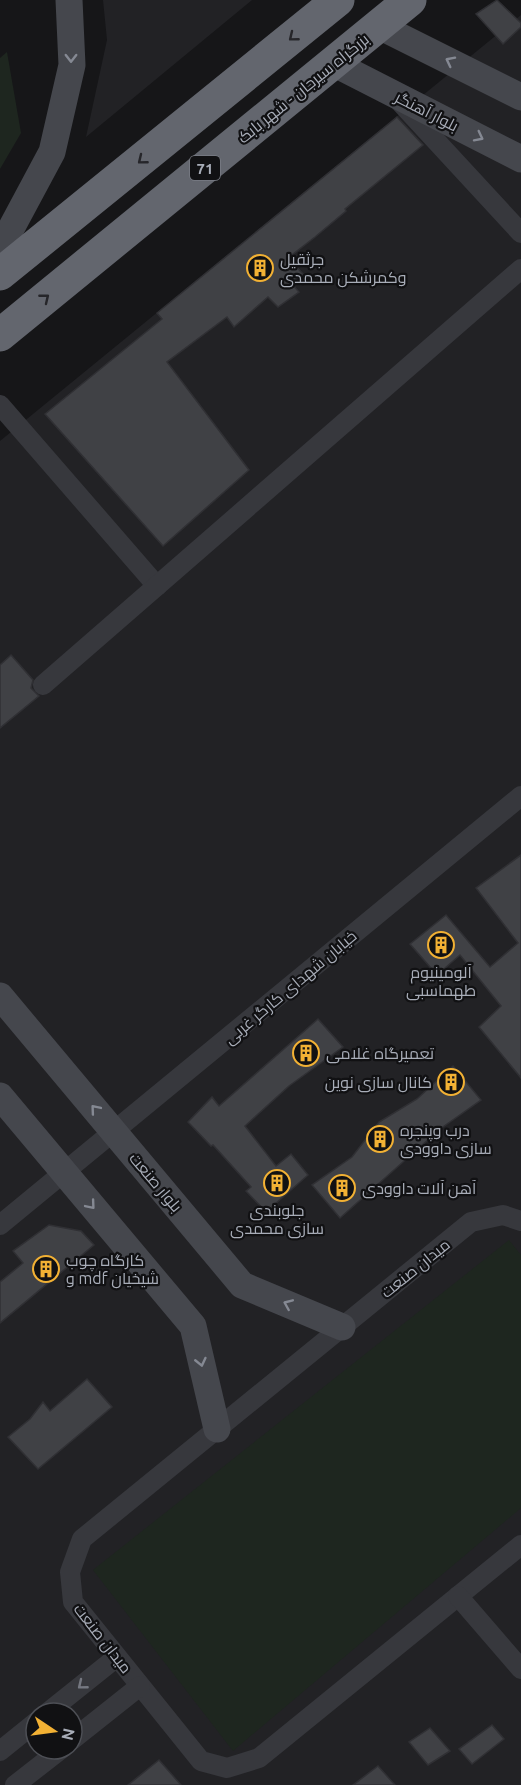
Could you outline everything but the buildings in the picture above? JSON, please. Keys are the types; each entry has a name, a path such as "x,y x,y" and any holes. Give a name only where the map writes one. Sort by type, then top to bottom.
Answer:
{"highway":[{"path":"0,274 338,0"},
{"name":"بزرگراه سیرجان - شهر بابک","path":"0,335 410,0"}],"street":[{"path":"0,249 52,152 72,65 69,0"},
{"path":"379,26 521,97"},
{"name":"بلوار آهنگر","path":"333,63 521,159"},
{"path":"394,94 521,234"},
{"path":"43,685 521,269"},
{"path":"0,405 157,586"},
{"name":"خیابان شهدای کارگر غربی","path":"0,1225 521,796"},
{"name":"بلوار صنعت","path":"0,996 242,1285 342,1327"},
{"path":"0,1096 61,1175 193,1326 217,1430"},
{"name":"میدان صنعت","path":"521,1221 503,1215 471,1222 82,1539 70,1572 73,1602 140,1686 201,1761 227,1768 259,1758 521,1545"},
{"path":"458,1596 521,1669"},
{"path":"62,1701 117,1657"},
{"path":"84,1730 140,1686"},
{"path":"0,1751 24,1732"},
{"path":"15,1785 46,1761"}],"shaded area":[{"path":"103,0 252,0 86,137 107,40"},
{"path":"521,15 521,1785 0,1785 0,441"},
{"path":"7,52 21,133 0,169 0,58"},
{"path":"509,1240 521,1255 521,1508 233,1751 93,1570"}],"place":[{"name":"جرثقیل وکمرشکن محمدی","path":"260,268"},
{"name":"آلومینیوم طهماسبی","path":"441,945"},
{"name":"تعمیرگاه غلامی","path":"306,1053"},
{"name":"کانال سازی نوین","path":"451,1082"},
{"name":"درب وپنجره سازی داوودی","path":"380,1139"},
{"name":"جلوبندی سازی محمدی","path":"277,1183"},
{"name":"آهن آلات داوودی","path":"342,1188"},
{"name":"کارگاه چوب و mdf شیخیان","path":"46,1269"}]}
